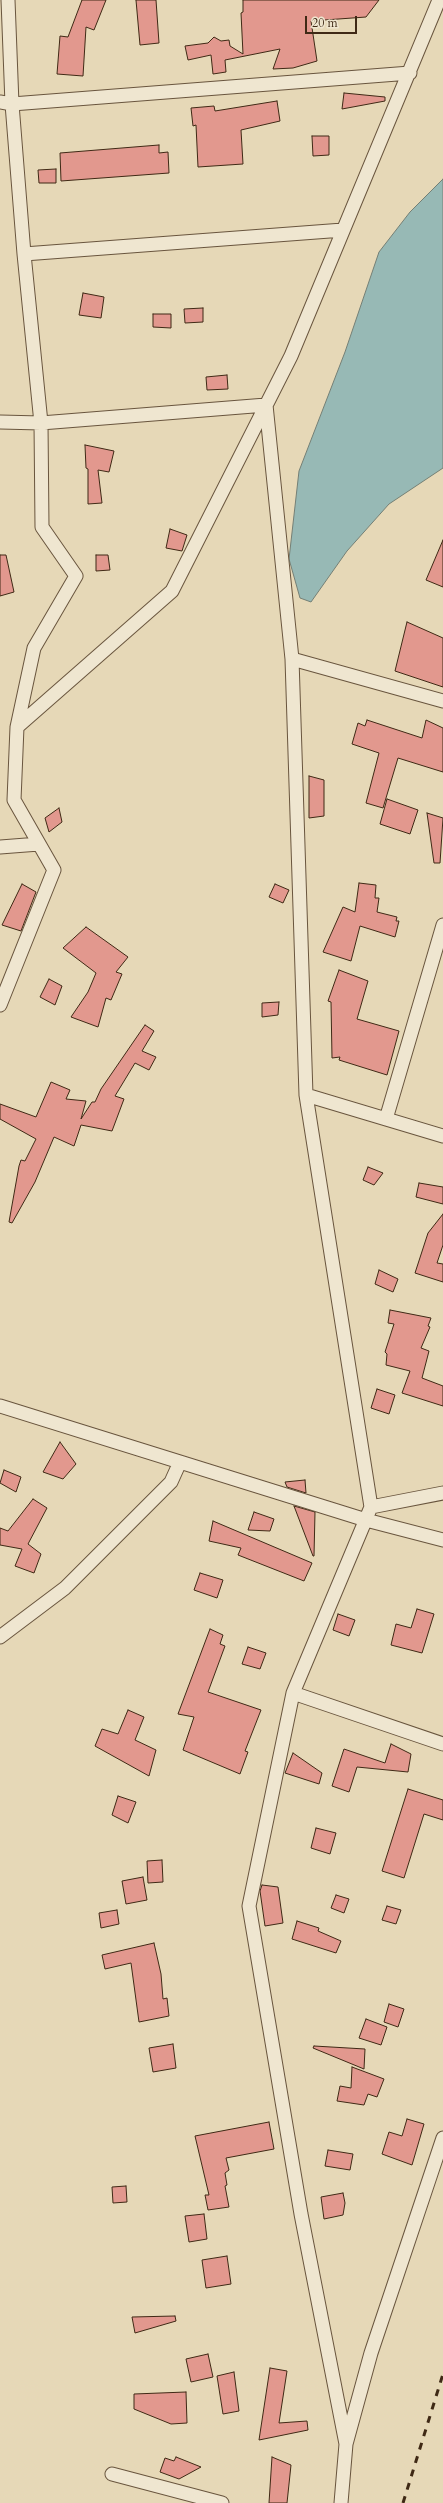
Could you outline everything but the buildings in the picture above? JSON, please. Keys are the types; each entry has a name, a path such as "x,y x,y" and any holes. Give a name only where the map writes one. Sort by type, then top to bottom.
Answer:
{"street":[{"path":"0,1005 54,870 14,800 17,727 34,648 76,576 42,527 41,422 24,254 6,103 8,0"},
{"path":"17,727 172,591 291,356 410,73 439,0"},
{"path":"6,103 410,73"},
{"path":"24,254 343,230"},
{"path":"0,422 41,422 266,405"},
{"path":"266,405 292,659 306,1095 371,1507 293,1693 249,1906 301,2214 346,2444"},
{"path":"292,659 443,701"},
{"path":"0,847 39,844"},
{"path":"386,1119 443,925"},
{"path":"306,1095 443,1136"},
{"path":"0,1406 366,1520 443,1540"},
{"path":"0,1637 65,1588 171,1482 180,1462"},
{"path":"371,1507 443,1493"},
{"path":"293,1693 443,1744"},
{"path":"341,2503 346,2444 371,2353 443,2138"},
{"path":"112,2474 222,2503"}],"water":[{"path":"443,179 443,468 389,504 347,551 311,602 300,598 289,559 299,471 345,352 379,252 410,212"}],"railway":[{"path":"403,2503 443,2374"}]}
